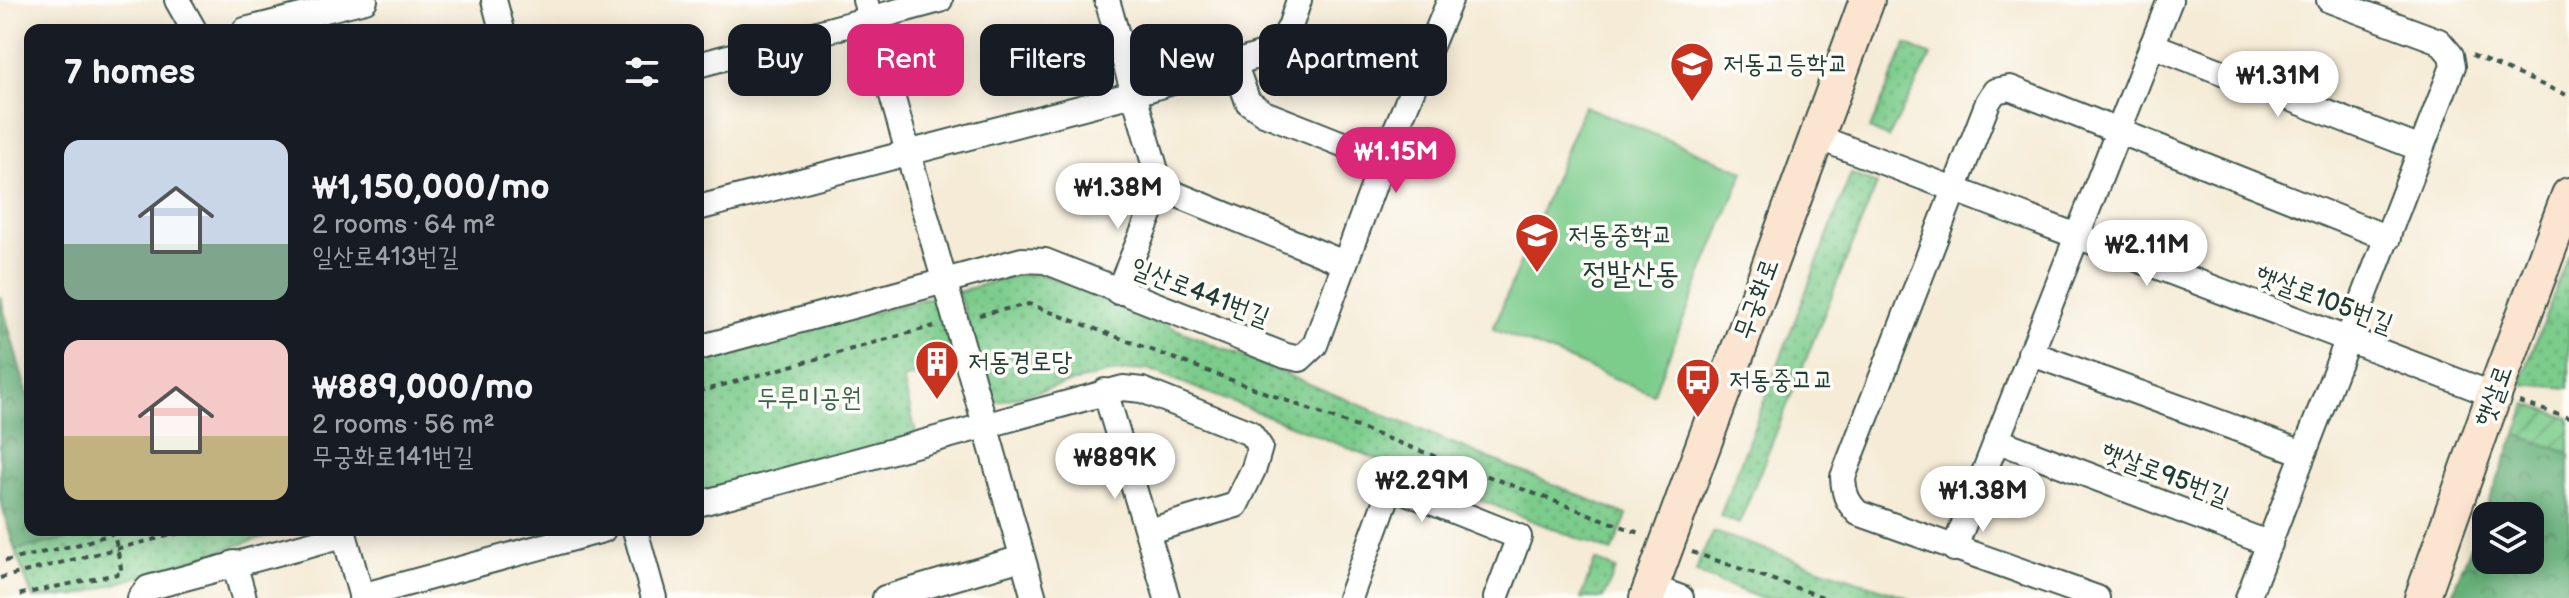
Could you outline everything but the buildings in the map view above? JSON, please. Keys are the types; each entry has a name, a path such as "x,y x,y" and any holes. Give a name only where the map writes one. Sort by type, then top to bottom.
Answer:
{"main road":[{"name":"무궁화로","path":"1660,594 1867,0"},
{"name":"햇살로","path":"2422,598 2501,397 2569,195"}],"street":[{"path":"177,0 191,24"},
{"path":"269,24 365,0"},
{"path":"494,0 500,24"},
{"path":"704,63 868,10 940,0"},
{"path":"1107,0 1130,83"},
{"path":"1243,62 1277,50 1290,27 1299,0"},
{"path":"1161,188 1344,263 1450,0"},
{"path":"1954,549 2170,0"},
{"path":"2248,598 2453,66 2451,55 2439,41 2329,0"},
{"path":"868,10 1034,598"},
{"path":"2152,45 2421,149"},
{"path":"1243,88 1248,102 1264,113 1383,160"},
{"path":"2097,598 1858,513 1846,499 1843,477 1988,102 1995,91 2010,88 2388,238"},
{"path":"704,206 1130,95"},
{"path":"1118,292 1161,188 1134,96"},
{"name":"햇살로105번길","path":"1817,137 2501,397"},
{"name":"일산로441번길","path":"704,346 1022,260 1045,261 1118,292 1300,359 1315,345 1344,263"},
{"path":"2030,353 2303,453"},
{"path":"704,502 1123,388 1142,390 1250,433 1260,447 1254,468 1236,505 1149,531"},
{"path":"1105,391 1167,598"},
{"name":"햇살로95번길","path":"1996,440 2270,544"},
{"path":"1350,598 1391,486 1519,537 1496,598"},
{"path":"140,598 148,588 330,536"},
{"path":"345,536 362,597 581,536"},
{"path":"637,536 654,598"},
{"path":"885,598 1022,558"},
{"path":"234,563 244,598"}],"path":[{"path":"2451,55 2464,52 2569,96"},
{"path":"979,315 1029,304 1642,534"},
{"path":"704,390 934,326"},
{"path":"2501,397 2569,418"},
{"path":"5,561 105,536"},
{"path":"17,595 122,573 115,536"},
{"path":"0,578 168,536"},
{"path":"1690,552 1826,598"}],"green space":[{"path":"1906,44 1931,56 1888,138 1870,129"},
{"path":"1584,106 1744,171 1653,394 1493,329"},
{"path":"1851,174 1877,184 1739,524 1720,516"},
{"path":"2569,254 2569,388 2520,384"},
{"path":"1015,275 1045,275 1627,515 1612,552 1148,369 1103,374 994,403 958,292"},
{"path":"0,296 24,382 24,536 66,536 67,539 15,550 0,499"},
{"name":"두루미공원","path":"936,296 957,364 903,379 917,438 704,494 704,357"},
{"path":"2527,404 2569,418 2569,453 2516,434"},
{"path":"2516,434 2569,453 2569,598 2450,598 2472,543 2472,574 2544,574 2544,502 2489,502"},
{"path":"1714,532 1909,598 1760,598 1696,573"},
{"path":"72,536 267,536 77,596 33,598 15,550"},
{"path":"1595,560 1616,569 1603,598 1581,598"}],"place":[{"name":"저동고등학교","path":"1692,103"},
{"name":"저동중학교","path":"1537,274"},
{"name":"저동경로당","path":"937,401"},
{"name":"저동중고교","path":"1698,419"}],"district":[{"name":"정발산동","path":"1631,274"}]}
